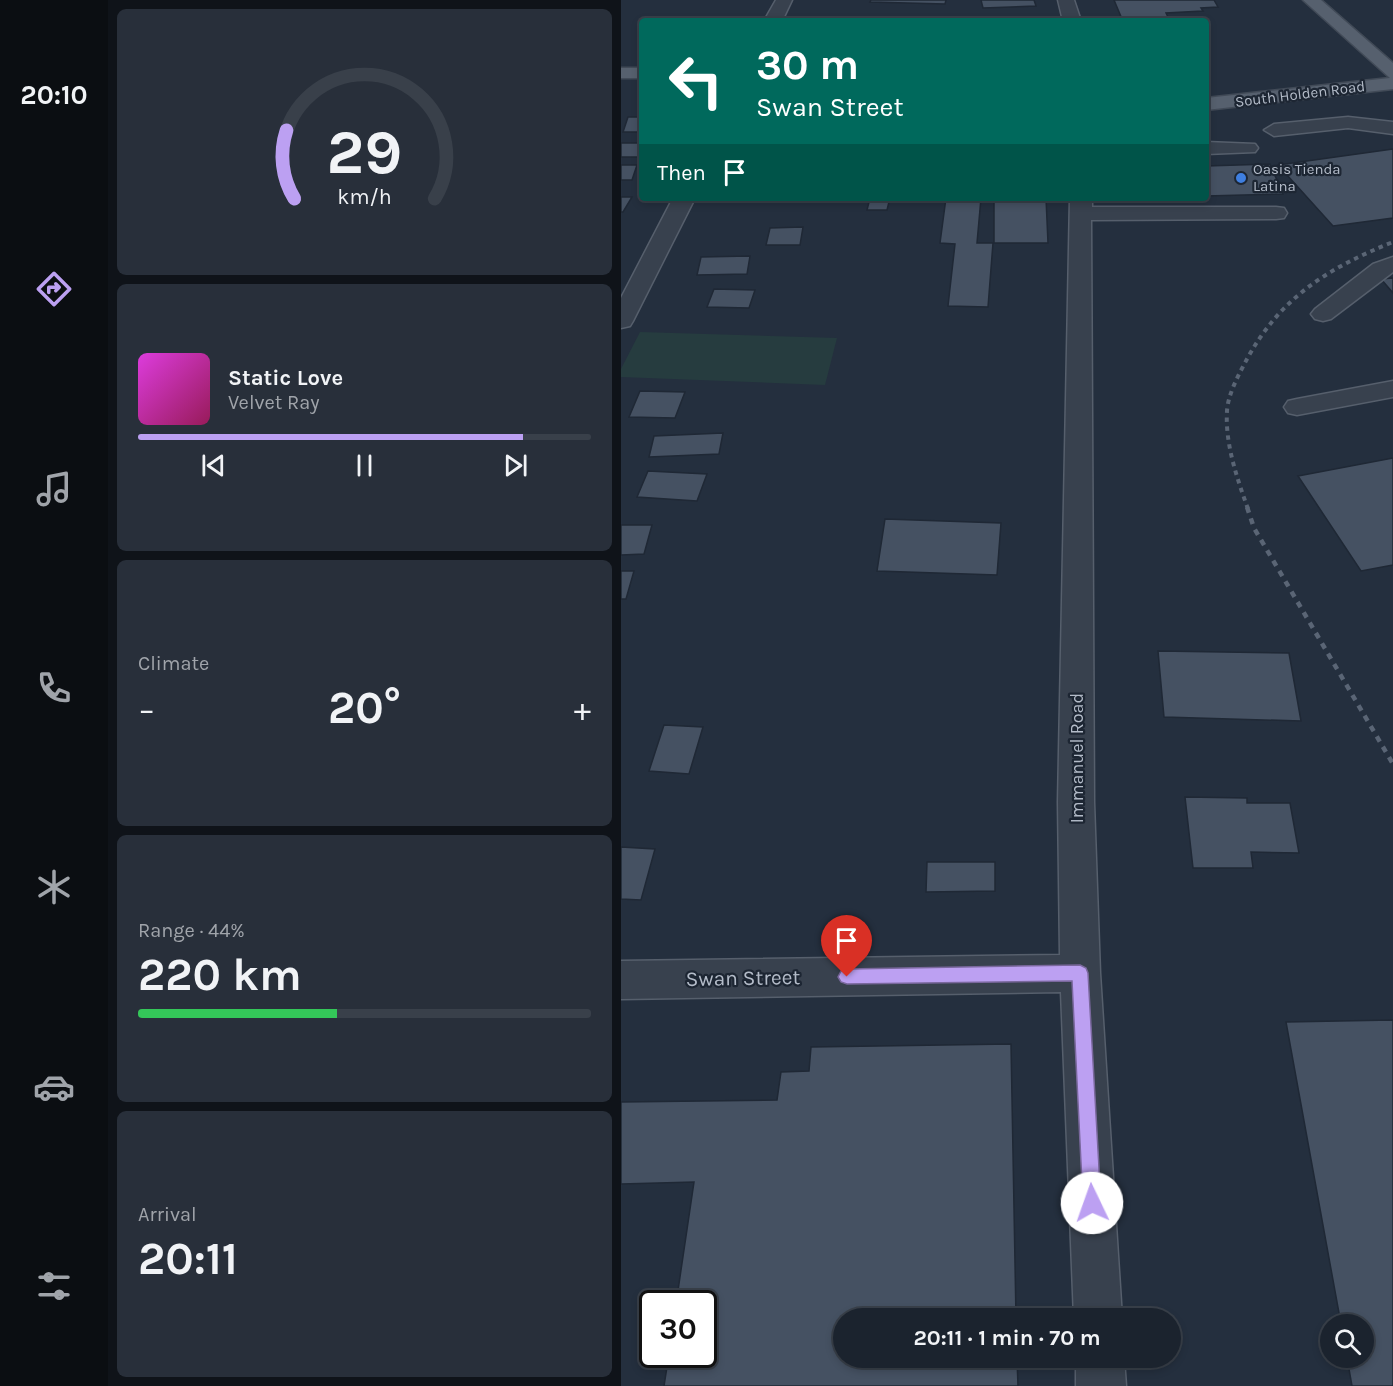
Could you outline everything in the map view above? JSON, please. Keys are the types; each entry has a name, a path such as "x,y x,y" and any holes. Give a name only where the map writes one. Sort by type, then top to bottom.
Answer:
{"main road":[{"path":"1311,0 1390,67"},
{"name":"South Holden Road","path":"1362,68 1390,67"},
{"path":"621,72 639,73"},
{"name":"South Holden Road","path":"1209,104 1250,101 1393,83"}],"street":[{"path":"775,18 784,0"},
{"path":"1066,0 1071,18"},
{"path":"1274,130 1341,121 1375,123 1393,128"},
{"path":"1209,148 1248,148"},
{"path":"621,321 682,201"},
{"path":"1081,206 1276,213"},
{"name":"Immanuel Road","path":"1081,206 1076,802 1080,973 1097,1308"},
{"path":"1323,314 1381,269 1393,264"},
{"path":"1297,407 1393,389"},
{"name":"Swan Street","path":"621,980 1080,973"},
{"path":"1100,1368 1101,1386"}],"green space":[{"path":"640,332 837,338 825,385 621,377 621,369"}],"building":[{"path":"871,0 946,0 945,4 870,2"},
{"path":"981,0 1034,0 1036,6 983,8"},
{"path":"1114,0 1214,0 1218,7 1201,8 1203,11 1166,13 1168,17 1122,18"},
{"path":"628,117 639,117 639,132 623,132"},
{"path":"621,143 639,143 639,157 621,157"},
{"path":"1393,149 1393,218 1333,226 1278,165"},
{"path":"1270,164 1283,194 1209,196 1209,166"},
{"path":"621,165 637,165 632,180 621,180"},
{"path":"621,197 632,197 623,212 621,212"},
{"path":"869,201 889,201 887,210 867,210"},
{"path":"946,201 981,201 977,243 993,243 988,307 948,306 955,244 940,243"},
{"path":"994,201 1046,201 1048,243 994,243"},
{"path":"803,227 800,245 766,245 770,228"},
{"path":"750,256 747,274 697,275 701,257"},
{"path":"1393,278 1393,293 1381,279"},
{"path":"714,289 755,290 749,308 707,307"},
{"path":"640,391 685,392 675,418 629,417"},
{"path":"723,433 719,454 649,457 654,436"},
{"path":"1393,458 1393,565 1361,571 1298,476"},
{"path":"648,471 707,474 697,501 637,497"},
{"path":"885,519 1001,523 997,575 877,571"},
{"path":"621,525 652,525 644,554 621,555"},
{"path":"621,571 634,571 626,599 621,599"},
{"path":"1158,651 1289,653 1301,721 1164,717"},
{"path":"664,725 703,727 689,774 649,771"},
{"path":"1185,797 1247,798 1247,803 1290,803 1299,853 1251,852 1253,868 1193,868"},
{"path":"621,847 655,849 641,900 621,899"},
{"path":"927,862 995,862 995,891 926,892"},
{"path":"1393,1020 1393,1386 1352,1386 1349,1368 1374,1368 1374,1314 1339,1314 1286,1022"},
{"path":"1011,1044 1016,1308 833,1308 833,1368 1017,1368 1018,1386 664,1386 667,1368 717,1368 717,1290 678,1290 694,1182 621,1184 621,1102 777,1100 781,1072 809,1071 811,1047"}],"railway":[{"path":"1248,509 1233,461 1227,423 1229,398 1247,359 1275,318 1308,287 1327,274 1393,242"},
{"path":"1247,507 1254,528 1393,764"}],"place":[{"name":"Oasis Tienda Latina","path":"1241,178"}],"route":[{"path":"847,977 1080,973 1092,1203"}]}
